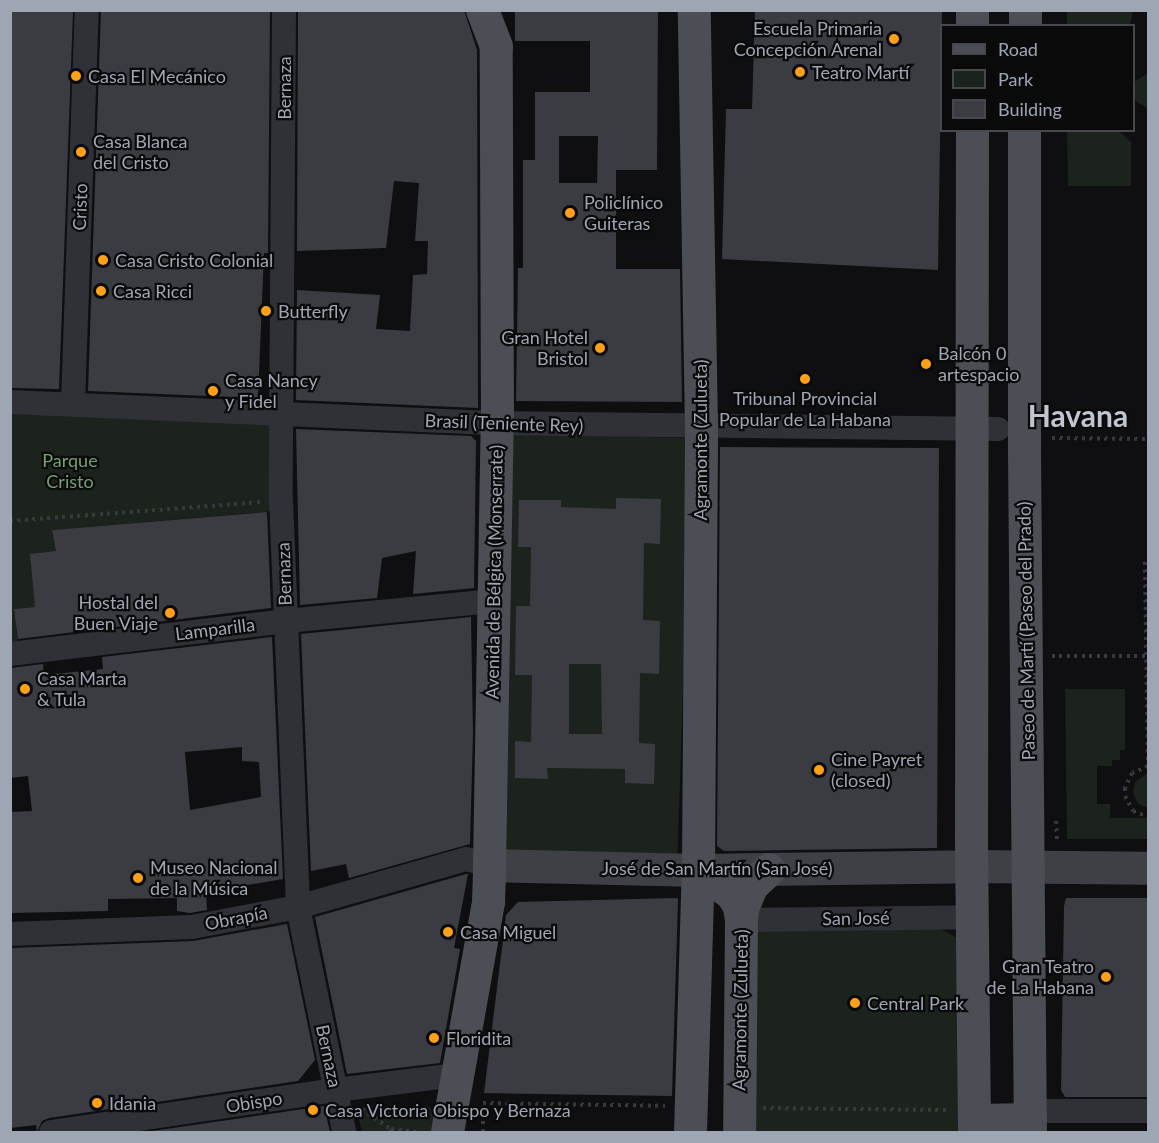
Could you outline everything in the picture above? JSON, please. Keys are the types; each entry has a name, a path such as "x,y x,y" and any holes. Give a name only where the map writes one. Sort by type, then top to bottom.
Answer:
{"main road":[{"name":"Avenida de Bélgica (Monserrate)","path":"440,1122 457,1075 488,901 497,423 496,46 482,10"},
{"name":"Agramonte (Zulueta)","path":"683,1120 698,870 701,427 694,10"},
{"path":"972,132 972,356 980,436 958,866 971,917 974,1121 1030,1121"},
{"name":"Paseo de Martí (Paseo del Prado)","path":"1024,132 1025,356 1038,444 1029,866 1030,1121"},
{"path":"972,356 980,371 994,378 1011,375 1018,370 1025,356"},
{"path":"980,436 1015,435 1038,444"},
{"name":"Agramonte (Zulueta)","path":"698,870 731,893 739,906 746,1120"},
{"path":"741,920 742,908 752,885 769,870"}],"street":[{"name":"Cristo","path":"73,403 87,10"},
{"name":"Bernaza","path":"284,10 281,500 298,907 344,1132"},
{"name":"Brasil (Teniente Rey)","path":"10,402 497,423 980,436"},
{"name":"Lamparilla","path":"10,654 286,621 492,601"},
{"name":"Obrapía","path":"10,934 192,927 298,907 466,859 489,865"},
{"name":"José de San Martín (San José)","path":"489,865 698,870 958,866 1149,868"},
{"name":"San José","path":"741,920 971,917"},
{"name":"Obispo","path":"51,1132 336,1090 457,1075"},
{"path":"1030,1121 1149,1111"}],"path":[{"path":"1038,444 1149,440"},
{"path":"10,521 281,500"},
{"path":"1145,562 1148,766 1139,768 1127,780 1125,796 1133,811 1149,817"},
{"path":"1052,656 1147,656"},
{"path":"483,1132 483,1102 683,1120"},
{"path":"366,1121 364,1110 440,1122"},
{"path":"746,1120 974,1121"},
{"path":"391,1132 391,1129 428,1132"}],"green space":[{"path":"1148,10 1133,11 1130,24 1067,24 1067,11"},
{"path":"1148,73 1148,108 1135,101 1135,81"},
{"path":"1067,132 1120,132 1131,142 1131,186 1068,186"},
{"name":"Parque Cristo","path":"11,414 272,420 274,511 52,530 56,551 35,607 15,609 18,645 11,646"},
{"path":"503,432 692,439 677,859 488,853"},
{"path":"1065,689 1125,689 1125,750 1120,750 1120,760 1112,760 1112,766 1097,766 1097,804 1110,804 1110,818 1148,818 1148,839 1067,839"},
{"path":"1148,773 1148,808 1138,804 1133,793 1135,782"},
{"name":"Central Park","path":"768,925 939,928 957,938 959,1132 754,1132 750,938"},
{"path":"366,1106 430,1107 434,1118 432,1132 362,1132 359,1119"}],"building":[{"path":"10,10 73,12 59,389 10,388"},
{"path":"101,10 270,10 268,253 264,253 258,398 88,391"},
{"path":"298,10 464,10 477,50 478,408 296,400 297,290 380,295 376,329 410,331 413,275 427,274 428,241 415,241 419,183 394,181 386,248 297,251"},
{"path":"515,10 658,10 657,170 616,170 616,269 680,269 682,402 516,401 518,268 523,268 523,160 535,160 535,92 590,92 590,41 515,41","holes":["559,136 598,136 597,183 559,183"]},
{"path":"755,10 942,10 938,270 722,259 726,109 752,109"},
{"path":"296,429 471,436 476,441 474,588 413,594 416,551 382,558 377,598 300,605"},
{"path":"720,447 939,448 937,848 724,851 717,846"},
{"path":"616,498 661,499 660,544 644,543 643,620 660,621 659,674 640,673 639,743 655,744 654,784 625,783 625,769 547,768 548,779 515,778 515,741 531,742 532,675 515,675 516,606 530,606 531,547 518,547 519,500 561,500 561,507 616,509","holes":["569,664 601,664 602,734 569,734"]},
{"path":"267,512 271,608 18,639 14,609 35,607 30,554 56,551 52,530"},
{"path":"471,617 473,734 470,844 349,878 346,864 311,871 301,634"},
{"path":"272,637 283,879 206,892 207,910 190,913 177,911 177,898 108,899 108,911 10,913 10,812 32,811 28,776 10,778 10,668 43,664 44,675 103,669 102,657","holes":["242,747 242,761 259,762 261,797 190,810 185,752"]},
{"path":"468,874 454,948 460,949 440,1063 347,1074 315,917"},
{"name":"Gran Teatro de La Habana","path":"1066,898 1149,898 1149,1097 1065,1097 1061,1090"},
{"path":"678,899 672,1096 484,1093 506,915 518,902"},
{"path":"287,924 315,1060 298,1081 49,1118 42,1121 37,1132 36,1125 10,1128 10,948 193,941"},
{"path":"324,1106 330,1132 145,1132"}],"place":[{"name":"Escuela Primaria Concepción Arenal","path":"894,39"},
{"name":"Teatro Martí","path":"800,72"},
{"name":"Casa El Mecánico","path":"76,76"},
{"name":"Casa Blanca del Cristo","path":"81,152"},
{"name":"Policlínico Guiteras","path":"570,213"},
{"name":"Casa Cristo Colonial","path":"103,260"},
{"name":"Casa Ricci","path":"101,291"},
{"name":"Butterfly","path":"266,311"},
{"name":"Gran Hotel Bristol","path":"600,348"},
{"name":"Balcón 0 artespacio","path":"926,364"},
{"name":"Tribunal Provincial Popular de La Habana","path":"805,379"},
{"name":"Casa Nancy y Fidel","path":"213,391"},
{"name":"Hostal del Buen Viaje","path":"170,613"},
{"name":"Casa Marta & Tula","path":"25,689"},
{"name":"Cine Payret (closed)","path":"819,770"},
{"name":"Museo Nacional de la Música","path":"138,878"},
{"name":"Casa Miguel","path":"448,932"},
{"name":"Gran Teatro de La Habana","path":"1106,977"},
{"name":"Central Park","path":"855,1003"},
{"name":"Floridita","path":"434,1038"},
{"name":"Idania","path":"97,1103"},
{"name":"Casa Victoria Obispo y Bernaza","path":"313,1110"}],"district":[{"name":"Havana","path":"1078,415"}]}
